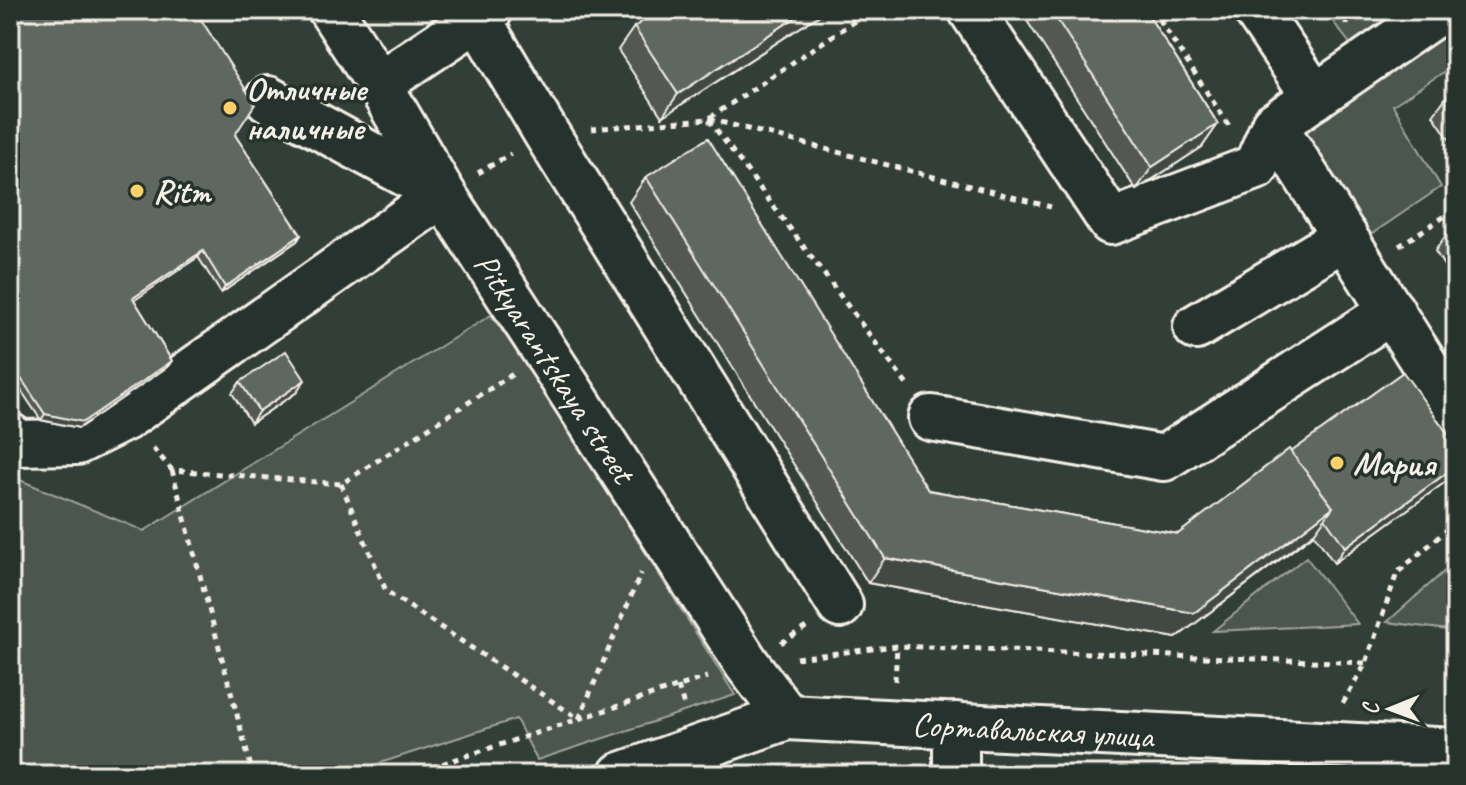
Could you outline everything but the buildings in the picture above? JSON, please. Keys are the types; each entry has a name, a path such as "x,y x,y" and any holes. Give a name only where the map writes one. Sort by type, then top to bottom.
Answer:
{"street":[{"name":"Pitkyarantskaya street","path":"331,10 379,84 443,194 747,664 787,717"},
{"path":"971,10 1111,222 1256,167 1274,125 1441,10"},
{"path":"1256,10 1315,97"},
{"path":"379,84 480,13 546,133 840,605"},
{"path":"10,436 15,443 77,442 125,418 443,194 268,99"},
{"path":"1274,125 1456,414"},
{"path":"1196,327 1355,252"},
{"path":"931,418 1164,458 1392,311"},
{"name":"Сортавальская улица","path":"621,775 787,717 956,725 1276,758 1321,743 1456,751"},
{"path":"956,725 956,775"}],"path":[{"path":"708,119 871,10"},
{"path":"1153,10 1256,167"},
{"path":"708,119 931,418"},
{"path":"443,194 546,133 708,119 1111,222"},
{"path":"1355,252 1456,209"},
{"path":"172,470 341,484 547,353"},
{"path":"125,418 172,470 253,775"},
{"path":"341,484 386,591 579,719"},
{"path":"1321,743 1366,663 1397,573 1456,522"},
{"path":"579,719 660,528"},
{"path":"747,664 840,605"},
{"path":"408,775 747,664 897,646 1366,663"}],"shaded area":[{"path":"1324,10 1421,10 1358,54"},
{"path":"1456,11 1456,64 1393,105 1441,187 1354,246 1286,130"},
{"path":"491,315 533,374 735,695 537,760 516,719 343,775 23,775 10,745 10,476 144,531"},
{"path":"1306,557 1358,624 1213,631"},
{"path":"1456,561 1456,631 1387,622"}],"place":[{"name":"Отличные наличные","path":"230,108"},
{"name":"Ritm","path":"137,191"},
{"name":"Мария","path":"1337,463"}]}
